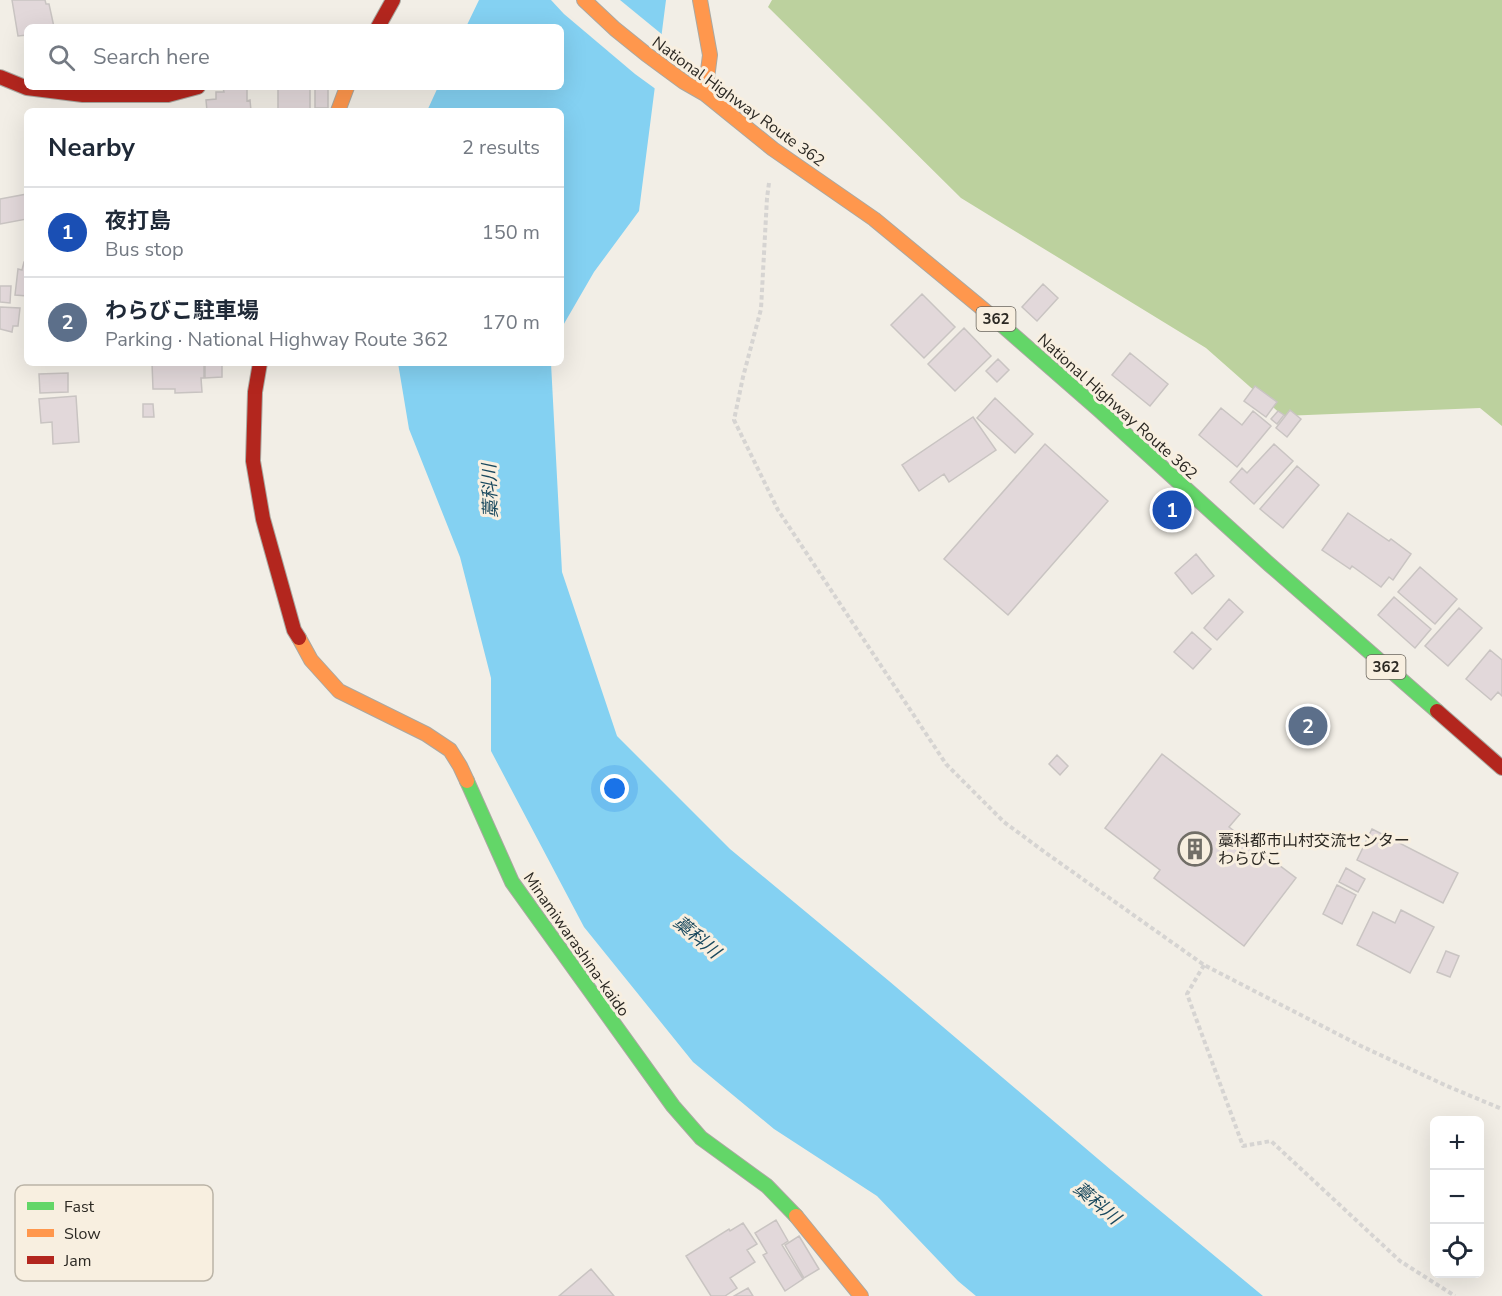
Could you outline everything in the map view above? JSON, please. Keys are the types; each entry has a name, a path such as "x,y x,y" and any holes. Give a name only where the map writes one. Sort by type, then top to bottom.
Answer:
{"main road":[{"path":"380,24 393,0"},
{"name":"National Highway Route 362","path":"584,0 615,29 684,82 705,94 773,149 874,219 970,297 1502,768"},
{"path":"700,0 710,55 705,94"},
{"path":"0,77 24,87"},
{"path":"43,90 83,95 168,95 187,90"},
{"path":"339,108 346,90"},
{"name":"Minamiwarashina-kaido","path":"259,366 255,392 253,461 263,519 294,630 311,660 339,691 426,734 450,750 460,766 512,882 673,1106 701,1137 767,1186 793,1212 861,1296"}],"path":[{"path":"773,149 767,198 761,309 734,420 778,510 946,764 1004,822 1204,965 1361,1046 1502,1109"},
{"path":"1204,965 1187,994 1243,1146 1271,1141 1400,1261 1455,1296"}],"green space":[{"path":"772,0 1502,0 1502,426 1480,408 1283,416 1206,348 961,198 768,7"}],"water":[{"path":"479,0 666,0 639,211 594,272 564,324 564,108 428,108 437,90 564,90 564,24 467,24"},
{"name":"藁科川","path":"398,366 551,366 562,572 617,736 730,849 1263,1296 976,1296 958,1281 877,1196 774,1129 693,1062 584,927 491,751 491,678 460,557 409,429"}],"pier":[{"path":"551,0 620,0 664,36 657,90 564,14"}],"building":[{"path":"12,0 45,0 46,4 49,4 53,24 24,24 24,35 18,36"},
{"path":"224,90 247,90 247,101 250,100 251,108 207,108 206,100 216,99 216,92 224,92"},
{"path":"278,90 310,90 310,108 278,108"},
{"path":"315,90 328,90 328,108 315,108"},
{"path":"24,195 24,220 0,224 0,199"},
{"path":"24,262 24,296 15,295 18,269 22,270"},
{"path":"1043,284 1058,298 1037,321 1022,307"},
{"path":"0,286 11,286 10,303 0,302"},
{"path":"922,294 955,327 924,358 891,325"},
{"path":"0,307 20,308 18,326 13,326 12,332 0,329"},
{"path":"964,328 991,356 955,391 928,364"},
{"path":"1130,353 1168,384 1150,406 1112,375"},
{"path":"998,359 1009,370 997,382 986,371"},
{"path":"152,366 204,366 204,378 201,378 202,392 175,393 175,389 153,389"},
{"path":"205,366 222,366 222,377 205,378"},
{"path":"68,373 68,392 40,393 39,374"},
{"path":"1255,386 1277,402 1266,417 1244,401"},
{"path":"76,396 79,442 53,444 52,422 41,423 39,399"},
{"path":"995,398 1033,434 1015,453 977,418"},
{"path":"143,404 153,404 154,417 143,417"},
{"path":"1221,408 1242,425 1253,411 1271,426 1237,467 1199,435"},
{"path":"1290,410 1301,419 1287,437 1276,428"},
{"path":"1278,411 1284,415 1277,424 1271,419"},
{"path":"973,417 996,450 949,482 944,474 919,491 902,465"},
{"path":"1045,444 1108,501 1008,615 944,559"},
{"path":"1274,444 1293,461 1254,504 1230,482 1242,468 1247,473"},
{"path":"1297,466 1319,485 1283,528 1260,509"},
{"path":"1348,513 1411,554 1393,580 1389,577 1381,587 1352,566 1350,569 1322,550"},
{"path":"1196,554 1214,576 1192,594 1175,573"},
{"path":"1420,567 1457,599 1435,624 1398,592"},
{"path":"1394,597 1431,629 1415,648 1378,615"},
{"path":"1229,599 1243,612 1217,640 1204,628"},
{"path":"1459,608 1482,628 1448,666 1425,646"},
{"path":"1192,632 1211,649 1193,669 1174,652"},
{"path":"1490,650 1502,660 1502,696 1498,692 1491,700 1466,679"},
{"name":"藁科都市山村交流センター わらびこ","path":"1162,754 1240,814 1229,827 1296,878 1244,946 1154,878 1160,870 1105,828"},
{"path":"1057,755 1068,766 1060,775 1049,764"},
{"path":"1372,829 1458,873 1443,903 1357,860"},
{"path":"1346,868 1365,879 1358,892 1339,882"},
{"path":"1337,885 1356,895 1342,924 1323,914"},
{"path":"1401,910 1434,927 1410,973 1357,945 1373,912 1395,923"},
{"path":"1446,951 1459,956 1450,977 1437,972"},
{"path":"776,1220 788,1241 782,1245 803,1279 785,1291 763,1255 767,1253 755,1233"},
{"path":"743,1223 757,1244 747,1250 755,1262 730,1278 737,1288 725,1296 711,1296 686,1256 729,1229 730,1231"},
{"path":"799,1236 819,1269 804,1278 785,1245"},
{"path":"591,1269 614,1296 559,1296"},
{"path":"748,1288 753,1296 734,1296"}],"traffic: fast":[{"path":"995,319 1437,711"},
{"path":"467,781 512,882 673,1106 701,1138 767,1186 796,1216"}],"traffic: slow":[{"path":"584,0 646,54 684,82 705,94 773,149 874,219 995,319"},
{"path":"700,0 710,55 705,94"},
{"path":"339,108 346,90"},
{"path":"299,638 311,660 339,691 426,734 450,750 467,781"},
{"path":"796,1216 861,1296"}],"traffic: jam":[{"path":"380,24 393,0"},
{"path":"0,77 24,87"},
{"path":"43,90 83,95 168,95 187,90"},
{"path":"259,366 255,392 253,461 263,519 294,630 299,638"},
{"path":"1437,711 1502,768"}],"place":[{"name":"夜打島","path":"1172,510"},
{"name":"わらびこ駐車場","path":"1308,726"},
{"name":"藁科都市山村交流センター わらびこ","path":"1195,849"}]}
